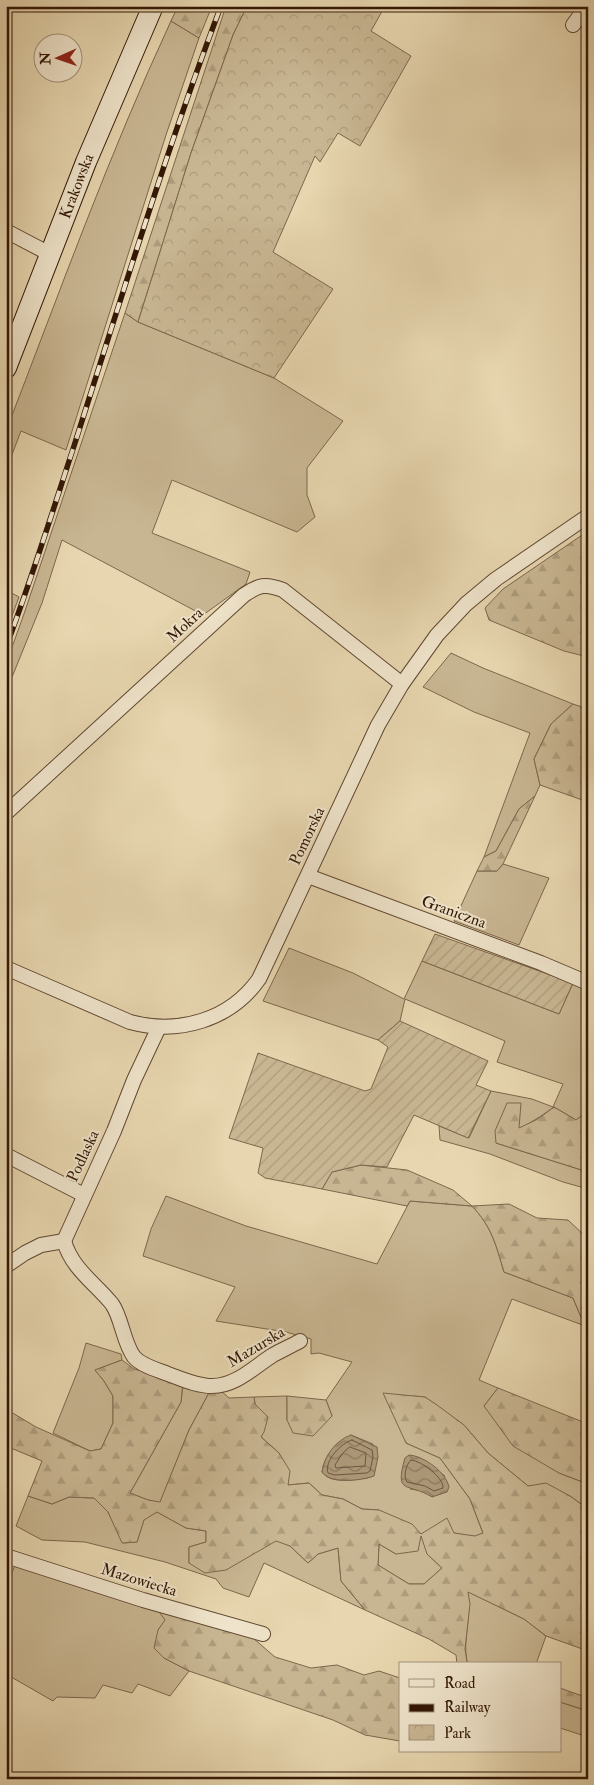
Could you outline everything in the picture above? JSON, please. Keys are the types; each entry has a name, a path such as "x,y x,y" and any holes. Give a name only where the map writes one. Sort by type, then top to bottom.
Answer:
{"main road":[{"name":"Krakowska","path":"6,368 90,154 153,6"}],"street":[{"path":"572,25 587,6"},
{"path":"6,231 50,254"},
{"name":"Pomorska","path":"6,968 130,1022 158,1027 204,1020 223,1012 238,1002 259,979 378,725 402,684 437,635 466,604 496,580 588,516"},
{"name":"Mokra","path":"6,813 244,595 255,588 266,585 283,590 402,684"},
{"name":"Graniczna","path":"308,876 541,963 588,983"},
{"name":"Podlaska","path":"64,1241 114,1131 158,1027"},
{"path":"6,1155 84,1195"},
{"path":"6,1266 41,1245 64,1241"},
{"name":"Mazurska","path":"64,1241 76,1267 113,1306 126,1342 135,1358 147,1365 192,1383 212,1386 227,1384 237,1380 273,1355 300,1341"},
{"name":"Mazowiecka","path":"6,1556 134,1597 263,1634"}],"green space":[{"path":"178,6 212,6 199,38 171,21"},
{"path":"226,6 247,6 233,35 191,153 138,322 125,313"},
{"path":"247,6 385,6 371,31 411,56 360,146 338,133 320,162 315,156 273,252 333,289 274,378 138,322 191,153 233,35"},
{"path":"171,21 199,38 166,135 66,450 21,431 6,470 6,431 106,173"},
{"path":"125,313 138,322 274,378 343,421 307,468 307,495 315,517 297,532 172,480 152,533 250,572 246,584 203,615 62,540 42,603 6,692 6,664"},
{"path":"588,531 588,657 564,651 489,620 485,608 503,589"},
{"path":"6,590 19,597 6,632"},
{"path":"451,653 573,704 551,724 534,759 540,785 535,796 519,809 496,851 484,857 530,733 474,712 423,687"},
{"path":"573,704 588,709 588,802 540,785 534,759 551,724"},
{"path":"535,796 503,864 497,871 477,871 484,857 496,851 519,809"},
{"path":"503,864 549,878 519,945 454,921 477,871 497,871"},
{"path":"435,934 573,983 559,1014 422,961"},
{"path":"289,948 353,973 404,999 422,961 559,1014 573,983 588,988 588,1111 576,1120 554,1107 496,1143 588,1172 588,1189 563,1182 490,1154 440,1140 439,1126 469,1138 491,1091 532,1099 553,1107 563,1084 497,1062 505,1041 405,999 400,1021 378,1040 263,1001"},
{"path":"400,1021 488,1061 476,1085 491,1091 468,1138 414,1115 387,1167 361,1165 332,1172 322,1189 265,1178 258,1173 263,1148 229,1138 258,1053 365,1091 371,1089 388,1047 378,1040"},
{"path":"507,1103 521,1103 519,1128 538,1119 554,1107 576,1120 588,1111 588,1172 496,1143 495,1131"},
{"path":"361,1165 407,1170 453,1190 472,1206 410,1201 407,1206 322,1189 332,1172"},
{"path":"166,1196 246,1226 377,1264 410,1201 472,1206 489,1229 504,1272 573,1298 581,1317 588,1319 588,1327 512,1299 479,1380 498,1388 484,1406 559,1473 588,1484 588,1509 570,1496 528,1486 488,1453 464,1425 425,1397 413,1396 406,1443 440,1458 470,1499 483,1533 475,1537 454,1533 427,1554 442,1568 424,1584 409,1584 378,1565 379,1544 396,1554 379,1510 362,1509 343,1499 322,1495 309,1483 288,1485 279,1453 260,1436 267,1417 255,1404 254,1397 287,1396 287,1420 332,1416 326,1400 352,1362 319,1353 311,1354 311,1339 286,1332 216,1321 235,1287 143,1256 151,1229","holes":["351,1435 373,1444 368,1478 331,1479 322,1472 325,1460 336,1446","438,1471 445,1476 433,1497 423,1491 410,1489"]},
{"path":"509,1204 537,1218 568,1220 585,1236 588,1236 588,1319 581,1317 573,1298 504,1272 489,1229 472,1206"},
{"path":"86,1343 121,1354 122,1360 95,1370 113,1396 113,1423 101,1449 90,1451 53,1433 79,1368"},
{"path":"122,1360 134,1369 183,1382 181,1402 130,1493 148,1500 160,1502 189,1430 210,1391 221,1391 229,1398 254,1397 255,1404 268,1417 261,1437 279,1453 290,1471 288,1485 309,1483 322,1495 343,1499 362,1509 379,1510 412,1524 421,1534 447,1518 454,1533 475,1536 483,1533 470,1499 440,1458 406,1443 383,1393 425,1397 464,1425 488,1453 528,1486 546,1483 570,1496 588,1509 588,1651 546,1636 524,1619 468,1592 470,1604 465,1649 467,1662 457,1662 456,1655 429,1639 365,1610 341,1581 338,1548 318,1554 308,1563 290,1546 276,1541 226,1570 205,1573 189,1563 189,1547 206,1542 206,1531 186,1528 157,1512 144,1520 137,1542 122,1543 108,1512 94,1498 69,1497 52,1504 28,1496 42,1461 6,1446 6,1409 36,1427 90,1451 101,1449 113,1423 113,1396 95,1370","holes":["421,1536 427,1554 442,1568 424,1584 409,1584 378,1565 379,1544 396,1554 418,1551"]},
{"path":"183,1382 210,1391 189,1430 160,1503 130,1493 181,1402"},
{"path":"498,1388 588,1424 588,1484 559,1473 513,1446 484,1406"},
{"path":"287,1396 326,1400 332,1416 313,1436 293,1433 287,1420"},
{"path":"28,1496 52,1504 69,1497 94,1498 108,1512 123,1543 137,1542 144,1519 157,1512 186,1528 206,1531 206,1542 189,1547 189,1563 256,1551 276,1540 290,1546 308,1563 318,1554 338,1548 341,1581 365,1610 264,1563 249,1597 223,1588 216,1579 165,1562 85,1542 42,1540 16,1526"},
{"path":"15,1565 157,1609 166,1620 158,1630 164,1658 189,1671 170,1696 138,1684 132,1693 103,1685 95,1698 57,1697 53,1701 6,1674 6,1588"},
{"path":"467,1591 524,1619 546,1636 537,1662 467,1662 466,1644 469,1600"},
{"path":"157,1609 253,1638 275,1657 311,1668 337,1665 364,1675 379,1671 399,1678 399,1741 365,1735 333,1720 189,1671 164,1658 154,1648 158,1630 165,1620"},
{"path":"562,1689 588,1698 588,1711 562,1703"},
{"path":"562,1703 588,1711 588,1737 562,1729"}],"water":[{"path":"351,1435 377,1447 378,1457 374,1476 362,1479 339,1480 326,1476 322,1472 328,1455 340,1441"},
{"path":"409,1455 421,1458 439,1471 447,1481 449,1487 447,1492 432,1497 405,1486 401,1478 402,1470 405,1458"}],"railway":[{"path":"6,647 41,547 163,170 221,6"}]}
